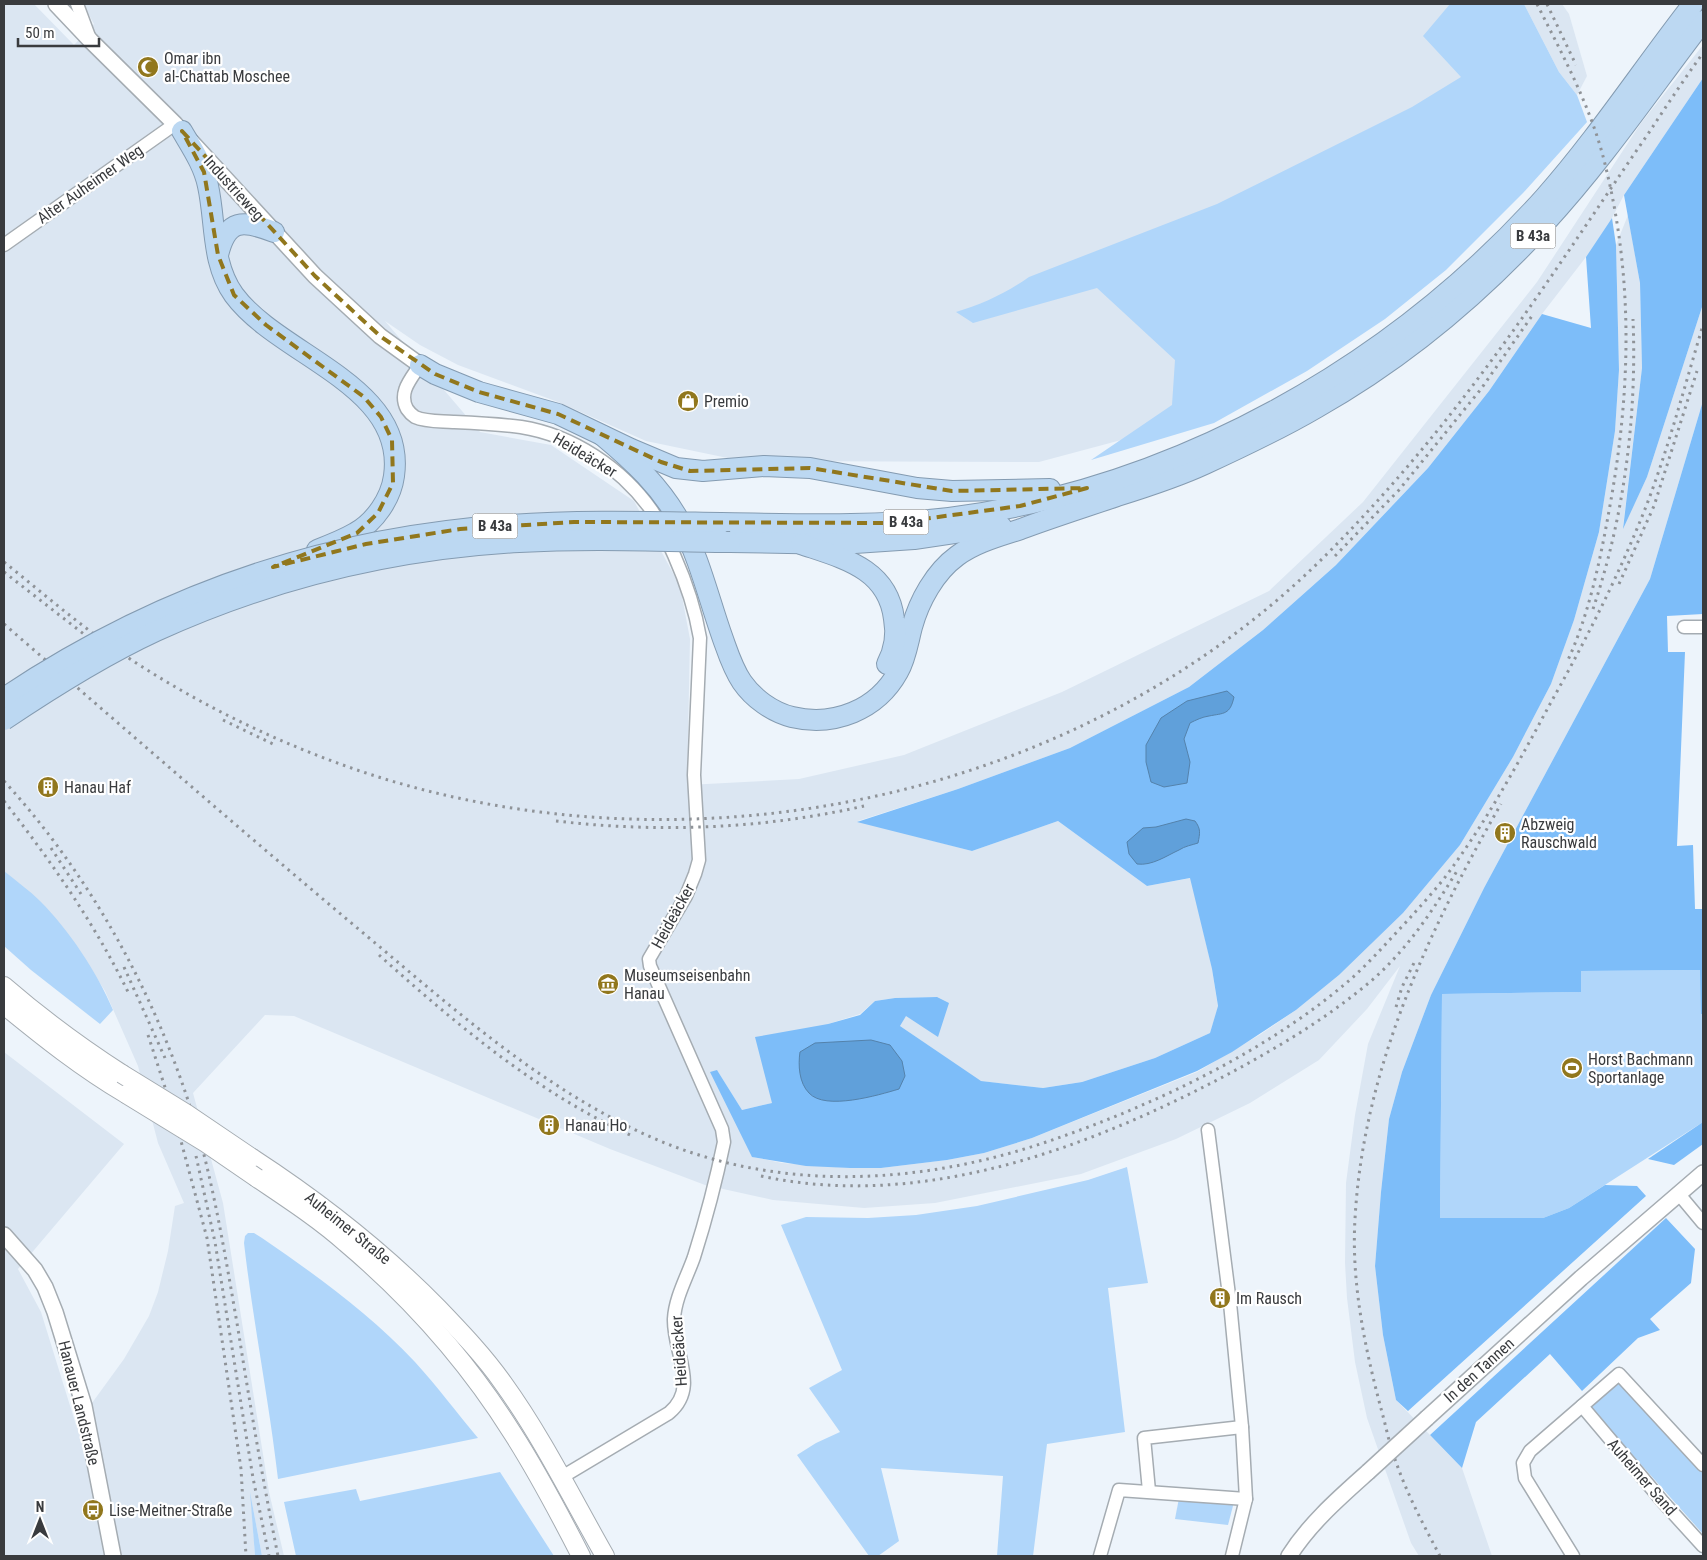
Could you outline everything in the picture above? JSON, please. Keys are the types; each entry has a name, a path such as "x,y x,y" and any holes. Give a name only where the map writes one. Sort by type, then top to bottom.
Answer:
{"highway":[{"name":"B 43a","path":"4,698 76,653 147,616 197,594 273,567 366,544 460,529 510,524 574,522 851,525 903,522 1020,506 1087,488 1161,463 1206,444 1261,417 1350,367 1419,316 1482,262 1544,197 1607,119 1693,4"},
{"name":"B 43a","path":"4,720 86,667 155,632 207,609 255,592 332,570 422,552 518,542 580,540 840,544 914,539 994,527 1067,512 1198,468 1319,407 1359,382 1419,340 1491,278 1553,215 1588,173 1703,21"},
{"path":"179,127 204,172 208,185 218,255 221,267 231,288 254,315 284,340 364,397 387,426 392,440 394,457 393,483 378,513 357,533 273,567"},
{"path":"218,255 227,233 244,223 254,224 274,232"},
{"path":"420,365 435,374 479,392 558,414 676,468 703,471 764,466 810,468 917,488 952,491 1087,488"},
{"path":"603,436 637,465 656,487 678,520 695,555 720,632 739,677 763,703 778,712 792,717 826,719 842,717 869,705 895,677 904,657 913,624 923,598 948,564 958,555 988,540 1067,512"},
{"path":"720,632 755,679 771,692 789,702 816,707 831,706 846,703 860,696 872,686 883,672 894,649 896,628 890,599 870,574 859,566 801,544"}],"main road":[{"name":"Auheimer Straße","path":"4,986 52,1026 88,1052 187,1114 302,1191 394,1264 454,1324 502,1382 528,1418 605,1556"},
{"name":"Auheimer Straße","path":"4,1005 74,1061 206,1143 319,1221 347,1243 392,1284 453,1351 488,1396 514,1434 582,1556"}],"street":[{"name":"Industrieweg","path":"56,4 179,127 315,276 380,336 420,365"},
{"path":"77,4 91,41"},
{"name":"Alter Auheimer Weg","path":"4,245 179,127"},
{"name":"Heideäcker","path":"420,365 404,392 405,404 408,411 414,417 428,420 497,424 547,432 591,454 622,477 644,500 660,525 689,592 697,618 700,638 694,775 699,860 686,896 650,959 650,966 671,1017 722,1129 724,1142 703,1227 677,1302 674,1317 676,1341 685,1385 677,1407 669,1413 562,1477"},
{"path":"1684,626 1703,627"},
{"path":"1208,1130 1230,1303 1242,1427 1246,1499 1232,1556"},
{"name":"In den Tannen","path":"1289,1556 1300,1538 1317,1519 1581,1278 1703,1173"},
{"path":"1678,1193 1703,1223"},
{"name":"Hanauer Landstraße","path":"4,1235 25,1257 40,1277 49,1296 84,1406 113,1556"},
{"path":"1573,1556 1525,1478 1524,1463 1530,1451 1619,1374 1703,1465"},
{"name":"Auheimer Sand","path":"1582,1406 1703,1546"},
{"path":"1149,1491 1144,1438 1242,1427"},
{"path":"1100,1556 1118,1490 1246,1499"}],"highlighted area":[{"path":"182,131 315,276 380,336 435,374 479,392 558,414 661,462 690,471 810,468 952,491 1087,488 1020,506 893,523 574,522 460,529 366,544 273,567 357,533 378,513 393,483 392,440 381,417 364,397 266,325 234,295 218,255 204,172"}],"shaded area":[{"path":"4,4 34,4 74,45 94,24 83,4 1512,4 1560,130 1211,416 1039,462 742,461 646,441 558,402 458,365 420,345 385,321 480,432 551,445 634,501 680,586 690,639 687,785 799,779 904,755 1062,692 1269,591 1363,502 1537,282 1641,123 1703,45 1703,78 1624,195 1612,218 1586,257 1542,314 1489,391 1428,468 1336,565 1263,630 1189,687 1070,748 958,789 858,821 972,851 1058,821 1147,886 1191,878 1212,969 1218,1007 1210,1033 1155,1058 1082,1082 1043,1088 980,1081 900,1026 905,1016 937,997 895,998 875,1001 860,1014 828,1024 772,1103 742,1110 717,1070 753,1157 782,1163 850,1168 881,1168 947,1160 984,1153 1032,1138 1197,1072 1261,1034 1296,1010 1339,975 1403,913 1460,845 1513,757 1551,684 1574,620 1599,532 1615,431 1619,370 1616,245 1628,215 1640,283 1642,368 1623,527 1647,477 1703,304 1703,401 1650,579 1484,888 1431,995 1402,1072 1389,1119 1381,1192 1375,1266 1383,1335 1396,1400 1462,1468 1492,1556 1419,1556 1411,1543 1367,1418 1355,1362 1347,1298 1345,1263 1346,1183 1355,1115 1368,1044 1400,966 1367,1009 1319,1060 1250,1103 1176,1139 1081,1174 935,1203 864,1208 773,1200 705,1185 610,1149 294,1016 265,1015 193,1093 223,1203 269,1492 284,1556 262,1556 251,1498 255,1556 4,1556 4,1052 124,1144 18,1269 41,1312 76,1425 124,1359 149,1316 158,1292 168,1251 175,1206 184,1203 158,1143 138,1066 105,991 58,922 4,871"},
{"path":"1450,4 1524,4 1559,72 1577,95 1587,122 1523,193 1446,270 1385,319 1307,371 1214,423 1091,460 1172,405 1175,360 1097,288 973,323 956,312 994,298 1029,277 1217,204 1412,107 1461,77 1423,36"},
{"path":"1524,4 1562,4 1569,14 1587,76 1577,95 1559,72"},
{"path":"1703,78 1703,304 1647,477 1623,529 1642,368 1640,283 1624,195"},
{"path":"1612,218 1616,245 1619,370 1615,431 1599,532 1574,620 1551,684 1513,757 1460,845 1403,913 1339,975 1296,1010 1232,1052 1197,1071 1032,1138 984,1153 947,1160 881,1168 806,1166 752,1157 710,1072 717,1070 742,1110 772,1103 755,1037 828,1024 860,1015 875,1001 895,998 937,997 949,1003 938,1037 906,1016 900,1026 981,1081 1043,1088 1082,1082 1155,1058 1210,1033 1218,1006 1212,969 1190,878 1147,886 1058,821 972,851 857,822 958,789 1070,748 1189,687 1263,630 1336,565 1428,468 1489,391 1542,314 1591,328 1586,257"},
{"path":"1703,401 1703,614 1667,616 1668,652 1685,652 1677,846 1693,845 1695,909 1703,909 1703,1014 1701,1014 1700,970 1581,971 1581,992 1442,994 1440,1218 1543,1218 1569,1208 1605,1185 1637,1186 1646,1196 1408,1411 1396,1400 1383,1335 1375,1266 1389,1119 1402,1072 1431,995 1484,888 1650,579"},
{"path":"1227,691 1234,697 1231,707 1226,712 1204,717 1190,723 1184,739 1190,762 1187,783 1164,787 1151,782 1146,762 1146,745 1161,718 1187,701"},
{"path":"1186,819 1195,821 1198,826 1200,834 1198,843 1148,864 1137,864 1129,854 1127,842 1143,828 1156,827"},
{"path":"4,871 51,912 91,966 113,1010 100,1024 31,970 4,946"},
{"name":"Horst Bachmann Sportanlage","path":"1701,970 1703,1122 1569,1208 1543,1218 1440,1218 1442,994 1581,992 1581,971"},
{"path":"871,1040 890,1045 902,1061 905,1076 899,1089 866,1098 839,1101 827,1101 809,1093 803,1084 800,1074 800,1052 815,1043"},
{"path":"1703,1122 1703,1144 1674,1165 1648,1159"},
{"path":"1127,1167 1148,1283 1108,1288 1125,1432 1047,1444 1033,1556 997,1556 1003,1476 881,1468 899,1541 878,1556 869,1556 797,1455 816,1443 840,1432 809,1388 842,1370 781,1225 806,1217 868,1218 916,1215 977,1206 1088,1180"},
{"path":"1666,1218 1695,1249 1691,1283 1650,1319 1660,1330 1638,1338 1582,1391 1550,1354 1476,1422 1462,1468 1430,1435"},
{"path":"248,1233 254,1233 262,1238 361,1311 415,1362 478,1438 278,1479 244,1243 245,1236"},
{"path":"1621,1378 1703,1470 1703,1534 1589,1406"},
{"path":"500,1472 554,1556 296,1556 284,1502 356,1489 360,1501"},
{"path":"250,1492 262,1556 255,1556"},
{"path":"1179,1498 1234,1502 1228,1525 1175,1519"}],"railway":[{"path":"1537,4 1575,80 1598,140 1614,204 1625,292 1625,379 1616,467 1598,568 1582,624 1568,660"},
{"path":"1547,4 1576,65"},
{"path":"4,562 82,625 125,656 223,713 292,745 363,772 488,804 617,819 747,816 875,796 1000,760 1118,708 1228,639 1326,555 1409,465 1509,337 1703,53"},
{"path":"1335,556 1399,490 1481,389 1534,313"},
{"path":"1593,609 1613,539 1626,466 1633,393 1633,319"},
{"path":"4,624 276,859 466,1019 534,1070 606,1115 644,1134 694,1153 745,1167 796,1174 848,1177 901,1174 953,1166 1004,1155 1094,1125 1133,1109 1211,1072 1286,1028 1320,1004 1374,957 1409,919 1449,872 1493,806 1602,606 1637,530 1655,482 1703,325"},
{"path":"1619,584 1654,506 1697,371"},
{"path":"4,572 85,635"},
{"path":"223,720 273,744"},
{"path":"4,781 38,820 69,862 97,905 147,997 186,1093 207,1166 217,1212 278,1556"},
{"path":"4,801 39,847 87,918 129,994"},
{"path":"1440,1556 1416,1510 1390,1445 1361,1319 1355,1269 1355,1219 1361,1164 1371,1110 1385,1056 1425,952 1474,852 1501,804"},
{"path":"556,821 633,827 711,827 788,820 864,806"},
{"path":"51,848 81,894"},
{"path":"761,1176 820,1185 879,1185 939,1179 997,1167 1055,1150 1111,1129 1166,1105 1219,1079 1298,1034 1335,1009 1371,981 1408,943 1429,915 1457,871"},
{"path":"379,955 467,1031 529,1077 595,1117 630,1135"},
{"path":"1396,1007 1402,987 1414,963"},
{"path":"124,967 165,1058"},
{"path":"148,1035 174,1115 207,1238 241,1469 246,1556"},
{"path":"196,1156 215,1242 253,1478 269,1556"}],"place":[{"name":"Omar ibn al-Chattab Moschee","path":"148,67"},
{"name":"Premio","path":"688,401"},
{"name":"Hanau Haf","path":"48,787"},
{"name":"Abzweig Rauschwald","path":"1505,833"},
{"name":"Museumseisenbahn Hanau","path":"608,984"},
{"name":"Horst Bachmann Sportanlage","path":"1572,1068"},
{"name":"Hanau Ho","path":"549,1125"},
{"name":"Im Rausch","path":"1220,1298"},
{"name":"Lise-Meitner-Straße","path":"93,1510"}]}
